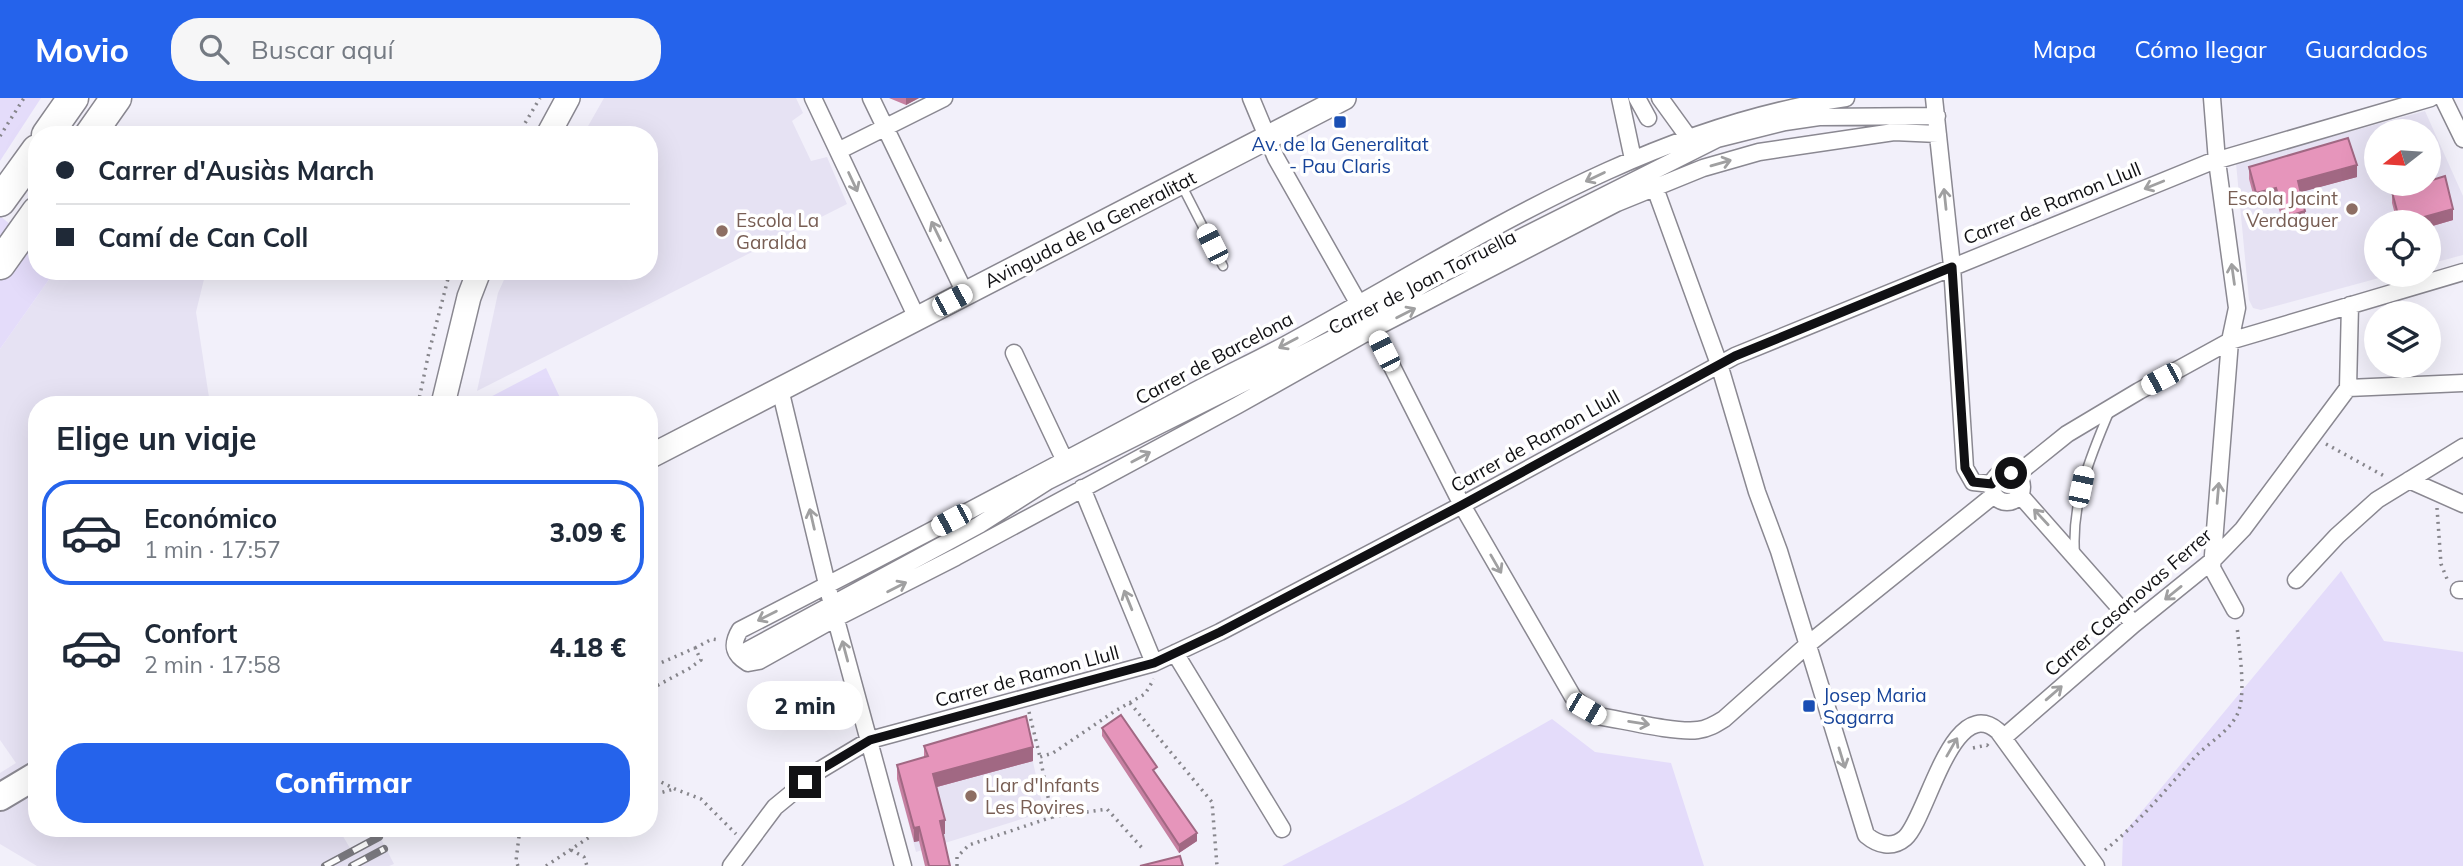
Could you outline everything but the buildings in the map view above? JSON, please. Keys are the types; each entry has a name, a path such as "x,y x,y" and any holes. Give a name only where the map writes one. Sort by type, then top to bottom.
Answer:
{"highway":[{"path":"53,126 73,98"},
{"path":"96,126 116,98"},
{"path":"0,201 28,162"},
{"path":"0,264 28,225"}],"main road":[{"path":"553,126 568,98"},
{"name":"Avinguda de la Generalitat","path":"658,452 1344,98"},
{"path":"445,396 476,280"},
{"path":"0,797 28,780"}],"street":[{"path":"813,98 917,318"},
{"path":"872,98 965,293"},
{"path":"838,151 944,98"},
{"path":"1251,98 1276,158 1370,324 1462,505 1573,697 1598,716 1683,730 1699,730 1724,719 1806,646 1993,490 1997,476 2007,472 2016,475 2022,486 2020,495 2017,499 2002,502 1993,490 1973,482 1965,468 1952,267 1934,98"},
{"path":"1619,98 1633,159"},
{"path":"1660,98 1689,138"},
{"name":"Carrer de Barcelona","path":"740,645 740,630 1359,304 1495,225 1633,159 1669,154 1689,138 1751,118 1846,98"},
{"path":"2212,98 2217,161 2237,308 2230,341 2212,561 2213,574 2235,610"},
{"name":"Carrer de Ramon Llull","path":"731,866 775,807 820,770 870,740 1154,663 1462,505 1719,364 2217,161 2431,98"},
{"path":"2443,98 2463,139"},
{"path":"1370,324 1439,275 1669,154 1784,122 1819,117 1937,116"},
{"name":"Carrer de Joan Torruella","path":"834,611 956,557 1084,493 1230,400 1370,324 1617,203 1703,168 1759,152 1894,132 1938,134"},
{"path":"1655,188 1719,364 1866,835 1875,843 1886,845 1896,843 1910,831 1956,739 1964,729 1973,724 1985,723 1992,726 2003,738 2094,863"},
{"path":"2016,475 2067,435 2230,341 2463,272"},
{"path":"2350,305 2348,388 2463,383"},
{"path":"1014,354 1065,461"},
{"name":"Carrer Casanovas Ferrer","path":"2003,738 2134,624 2212,561 2242,529 2348,388"},
{"path":"780,389 827,585 903,866"},
{"path":"740,645 735,651 741,659 748,663 759,661 834,611 1017,500 1209,397 1230,400"},
{"path":"2296,580 2337,536 2377,500 2463,447"},
{"path":"1017,500 1102,472"},
{"path":"2404,483 2463,504"},
{"path":"1084,493 1154,663"},
{"path":"2020,495 2134,624"},
{"path":"1175,653 1282,829"}],"lane":[{"path":"1180,181 1223,265"},
{"path":"2075,555 2073,532 2085,472 2111,408"}],"path":[{"path":"0,136 24,98"},
{"path":"523,126 540,98"},
{"path":"420,396 448,280"},
{"path":"2313,436 2404,483"},
{"path":"2435,492 2441,564 2448,580 2461,590"},
{"path":"2094,863 2160,797 2196,756 2235,720 2240,707 2241,687 2235,610"},
{"path":"658,664 712,639 740,645"},
{"path":"658,685 701,660 695,649"},
{"path":"1040,757 1053,752 1145,694 1154,682 1154,663"},
{"path":"1026,698 1052,817"},
{"path":"1130,703 1212,802 1217,866"},
{"path":"658,780 701,799 734,830 743,850"},
{"path":"658,794 675,789"},
{"path":"957,866 957,857 969,845 1052,817 1107,808 1143,849"},
{"path":"518,837 518,866"},
{"path":"546,866 590,837"},
{"path":"571,850 584,857 587,866"}],"shaded area":[{"path":"0,98 41,98 0,161"},
{"name":"Escola La Garalda","path":"604,98 796,98 803,113 792,121 811,161 827,157 847,204 477,391 498,293 504,280 658,280 658,126 588,126"},
{"name":"Escola Jacint Verdaguer","path":"2425,111 2429,119 2396,119"},
{"name":"Escola Jacint Verdaguer","path":"2364,128 2364,196 2441,196 2441,147 2463,196 2463,255 2441,261 2441,210 2364,210 2364,282 2261,310 2253,308 2249,300 2236,163"},
{"path":"0,216 28,239 28,280 49,280 0,349"},
{"path":"49,280 204,280 196,312 209,396 28,396 28,837 343,837 350,848 371,837 380,837 394,864 37,866 0,844 0,773 16,763 0,740 0,349"},
{"path":"546,368 559,396 492,396"},
{"path":"2341,571 2384,641 2463,652 2463,866 2122,866 2123,834"},
{"path":"1552,719 1595,752 1671,763 1704,866 1282,866 1404,803"},
{"name":"Llar d'Infants Les Rovires","path":"1026,730 1044,812 916,852 897,779 927,770"}],"railway":[{"path":"325,866 379,837"},
{"path":"352,866 384,849"}],"place":[{"name":"Av. de la Generalitat - Pau Claris","path":"1340,122"},
{"name":"Escola Jacint Verdaguer","path":"2352,209"},
{"name":"Escola La Garalda","path":"722,231"},
{"name":"Josep Maria Sagarra","path":"1809,706"},
{"name":"Llar d'Infants Les Rovires","path":"971,796"}],"route":[{"path":"805,782 870,740 1154,663 1220,632 1462,505 1735,356 1952,267 1965,468 1973,482 1992,484 2002,473 2011,473"}]}
